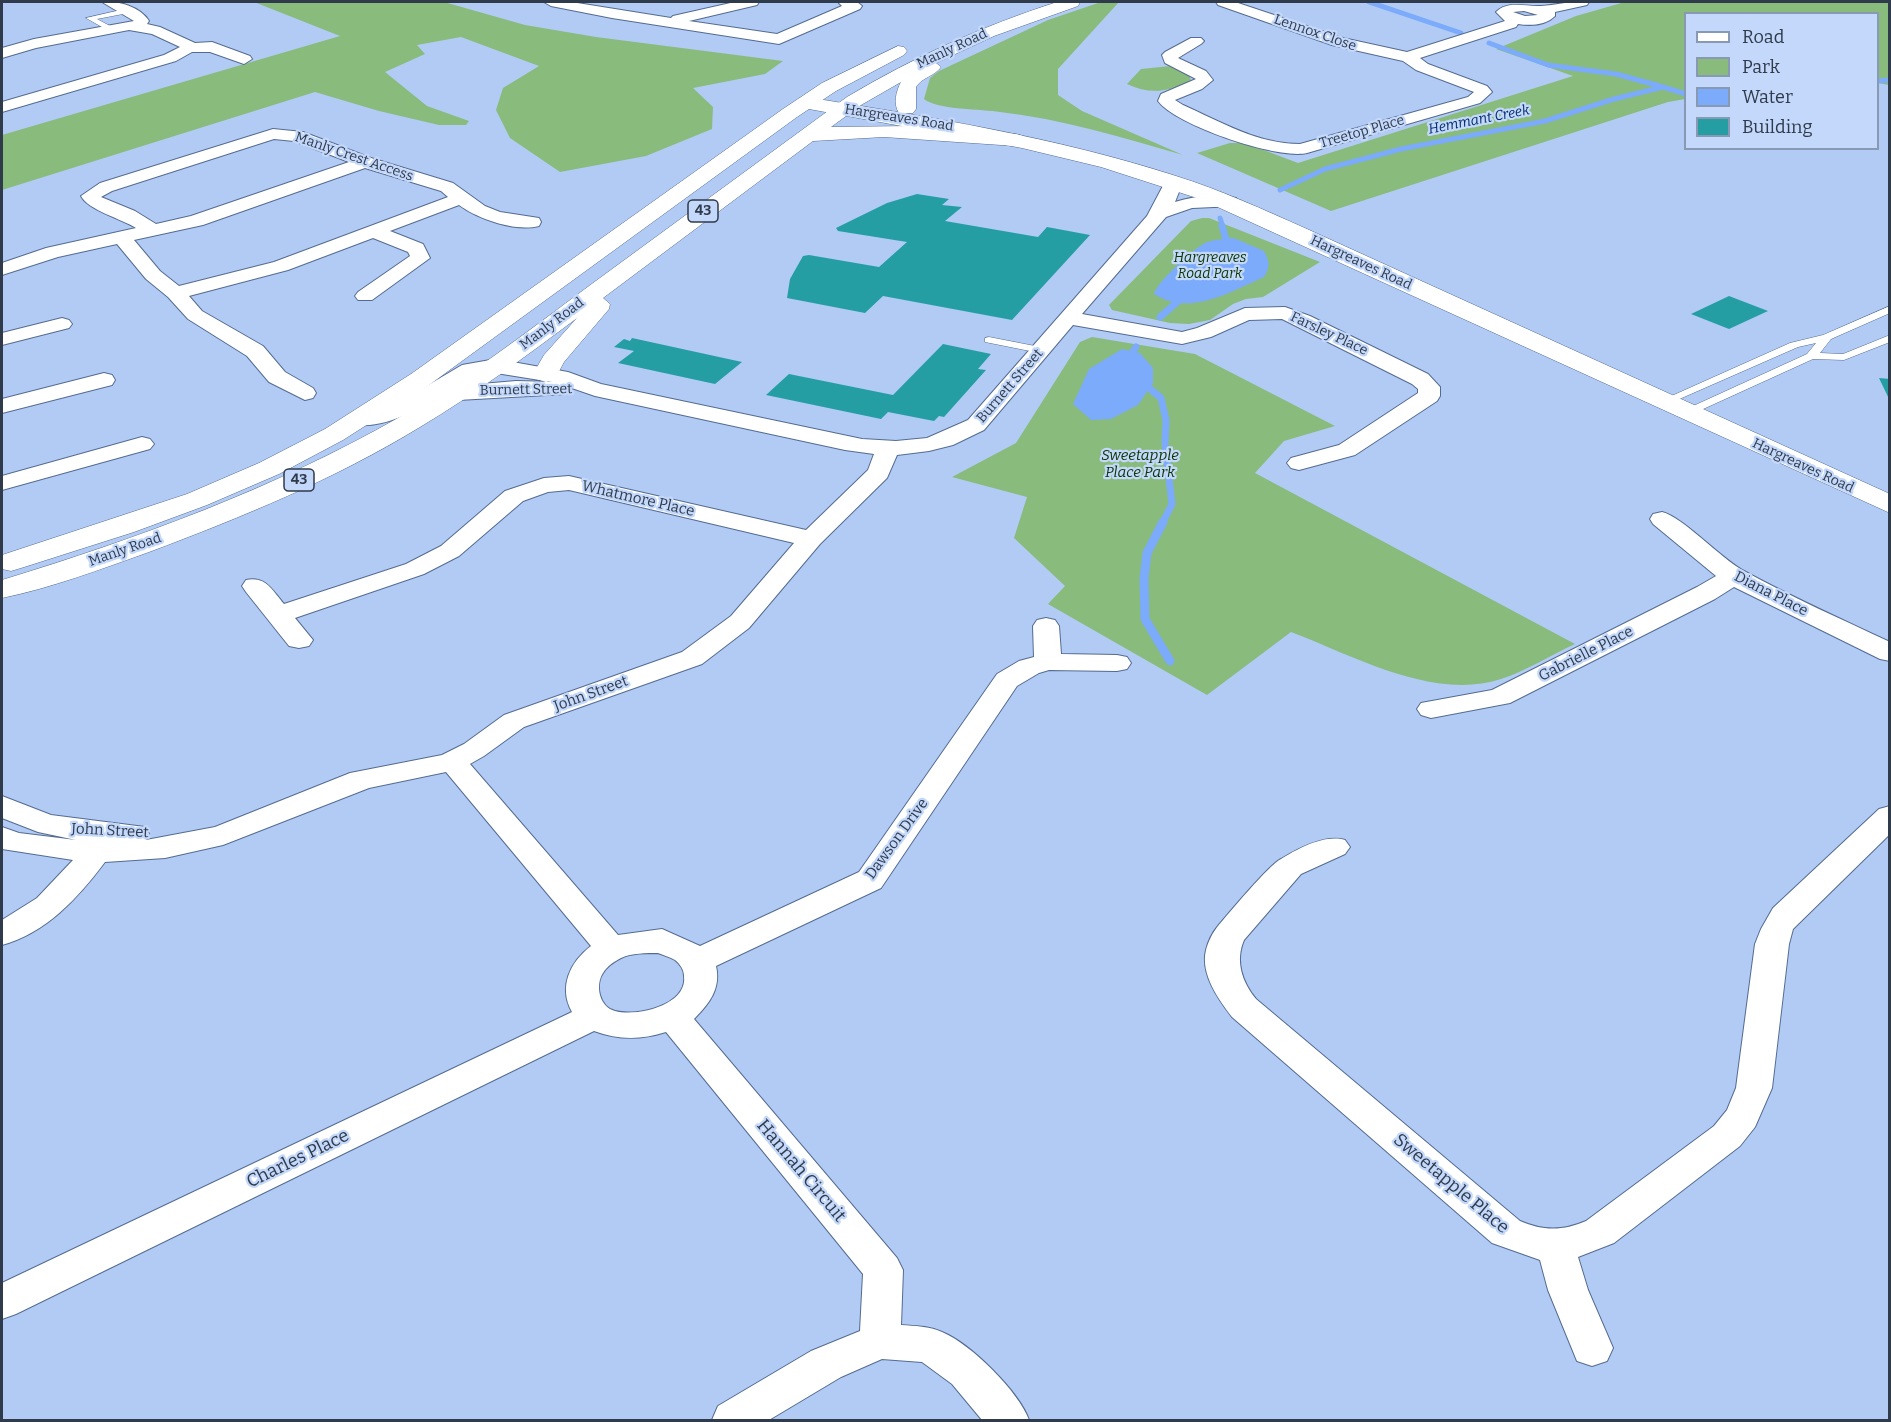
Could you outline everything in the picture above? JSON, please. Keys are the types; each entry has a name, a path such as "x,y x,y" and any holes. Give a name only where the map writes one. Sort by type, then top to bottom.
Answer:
{"main road":[{"name":"Manly Road","path":"970,21 1029,2"},
{"name":"Manly Road","path":"2,589 131,549 241,507 343,460 387,436 458,393 847,105 904,71 993,30 1072,2"},
{"path":"906,109 906,88 914,75 989,39 993,30"},
{"name":"Manly Road","path":"2,565 124,527 205,496 302,453 361,419 811,99 861,69 912,45"},
{"name":"Hargreaves Road","path":"811,99 1016,140 1126,167 1174,182 1229,202 1688,402 1890,480"},
{"name":"Hargreaves Road","path":"847,105 906,109 1066,135 1153,156 1213,177 1688,402 1890,506"},
{"path":"805,136 849,131 947,134 1016,140"},
{"path":"546,374 553,360 597,309 602,287"},
{"path":"2,598 33,579"}],"street":[{"path":"109,2 141,19 138,26"},
{"path":"551,2 612,14 779,39 855,6 845,2"},
{"path":"612,14 641,2"},
{"path":"666,22 752,2"},
{"name":"Lennox Close","path":"1223,2 1349,46 1408,57"},
{"path":"1510,13 1524,7 1542,10 1582,2"},
{"path":"1492,3 1510,13"},
{"path":"1408,57 1510,24 1510,13"},
{"path":"2,53 109,29 138,26 155,30 188,44 188,48"},
{"name":"Treetop Place","path":"1196,41 1170,55 1171,60 1200,74 1205,80 1198,85 1173,93 1167,97 1166,101 1177,109 1267,147 1286,151 1301,149 1474,100 1484,92 1470,84 1422,67 1408,57"},
{"path":"2,107 170,58 183,53 188,48 212,47 244,59"},
{"name":"Manly Crest Access","path":"154,231 128,215 92,200 90,196 106,187 273,134 297,135 365,162 447,187 478,210 496,217 532,222"},
{"path":"2,269 53,252 196,221 365,162"},
{"name":"Burnett Street","path":"361,419 400,411 458,375 470,370 495,366 546,374 595,389 845,444 887,449 916,448 941,443 961,435 976,425 1163,212 1164,201 1174,182"},
{"path":"175,293 281,266 461,198"},
{"path":"1163,212 1190,203 1229,202"},
{"path":"365,296 420,258 416,248 373,231"},
{"path":"122,238 153,275 175,293 195,315 247,346 277,377 305,393"},
{"name":"Farsley Place","path":"1069,318 1182,338 1204,333 1245,314 1285,313 1420,379 1429,387 1429,396 1418,406 1347,450 1299,463"},
{"path":"2,339 62,324"},
{"path":"2,406 104,380"},
{"name":"Burnett Street","path":"458,393 516,388 595,389"},
{"path":"2,483 142,444"},
{"name":"John Street","path":"2,806 33,821 135,851 165,848 223,834 361,780 424,769 452,760 474,750 514,722 692,658 740,622 811,539 879,473 887,449"},
{"name":"Whatmore Place","path":"280,614 415,569 450,551 514,496 544,485 569,483 811,539"},
{"name":"Diana Place","path":"1662,519 1700,552 1733,576 1890,653"},
{"name":"Gabrielle Place","path":"1431,709 1500,697 1706,593 1733,576"},
{"path":"255,586 280,614 298,640"},
{"path":"1046,626 1048,662 1117,663"},
{"name":"Dawson Drive","path":"697,961 870,880 1006,680 1029,667 1048,662"},
{"path":"452,760 612,949"},
{"name":"Sweetapple Place","path":"1334,847 1290,867 1229,935 1222,952 1230,990 1244,1008 1506,1232 1522,1240 1556,1247 1579,1242 1600,1232 1727,1136 1742,1118 1754,1088 1772,944 1777,929 1785,916 1890,816"},
{"name":"John Street","path":"2,837 12,842 45,847 103,842"},
{"path":"2,934 22,925 54,902 103,842"},
{"path":"662,941 680,947 697,961 702,975 699,993 688,1007 674,1018 653,1025 627,1027 606,1023 594,1016 583,1003 581,983 587,969 600,956 612,949 631,942 662,941"},
{"name":"Charles Place","path":"2,1302 594,1016"},
{"name":"Hannah Circuit","path":"674,1018 883,1270 880,1341"},
{"path":"1556,1247 1568,1290 1592,1348"},
{"path":"734,1420 825,1364 880,1341 930,1345 967,1371 1008,1420"}],"lane":[{"path":"109,29 90,18 125,11"},
{"path":"1688,402 1794,345 1827,337 1890,309"},
{"path":"1688,402 1811,356 1820,349 1827,337"},
{"path":"1811,356 1844,357 1890,338"},
{"path":"989,340 1040,350"}],"green space":[{"path":"254,2 444,2 525,25 596,37 783,61 765,74 693,88 713,107 712,129 646,156 560,172 510,138 496,110 503,88 539,66 461,37 417,45 425,54 385,72 427,106 469,121 466,125 439,125 379,111 315,92 2,190 2,135 340,36"},
{"path":"1101,2 1119,2 1058,69 1058,95 1082,111 1183,155 1070,124 1023,115 949,107 930,103 924,99 930,78 939,71 1048,20"},
{"path":"1625,2 1889,2 1889,85 1879,83 1879,12 1684,12 1684,99 1668,102 1331,211 1197,153 1230,143 1245,143 1298,163 1573,76 1496,49 1576,16"},
{"path":"1171,66 1189,75 1191,80 1160,91 1144,90 1127,84 1141,69"},
{"name":"Hargreaves Road Park","path":"1209,218 1320,262 1263,297 1246,299 1233,304 1210,320 1189,324 1170,323 1112,310 1109,305 1191,221"},
{"name":"Sweetapple Place Park","path":"1092,337 1195,354 1335,426 1284,441 1255,473 1575,644 1501,679 1475,684 1448,684 1394,673 1291,632 1207,695 1048,604 1065,586 1014,538 1027,497 952,477 1016,443 1080,342"}],"water":[{"path":"1234,238 1264,251 1268,270 1264,277 1224,295 1196,303 1168,300 1154,294 1168,274 1199,246 1212,241"},
{"path":"1122,349 1140,353 1153,368 1153,383 1138,405 1111,419 1091,420 1073,404 1089,369"}],"building":[{"path":"917,194 949,199 942,205 962,207 945,221 1038,237 1047,227 1090,235 1012,320 883,296 865,313 787,298 790,279 803,256 809,255 879,267 907,242 838,231 836,228 887,203"},
{"path":"1729,296 1768,311 1729,329 1691,314"},
{"path":"632,338 742,362 715,384 618,363 634,351 614,347 624,339 630,341"},
{"path":"943,344 991,354 978,369 986,370 944,417 939,416 934,421 888,412 881,419 766,395 789,374 893,395"},
{"path":"1879,378 1890,379 1890,401"}],"waterway":[{"path":"1369,2 1461,33"},
{"path":"1489,43 1548,65 1616,74 1660,86"},
{"name":"Hemmant Creek","path":"1879,81 1890,80"},
{"name":"Hemmant Creek","path":"1280,190 1325,169 1401,149 1545,121 1614,99 1663,87 1684,93"},
{"name":"Hemmant Creek","path":"1220,218 1223,227"},
{"name":"Hemmant Creek","path":"1222,226 1227,242 1225,249"},
{"name":"Hemmant Creek","path":"1160,317 1183,297"},
{"name":"Hemmant Creek","path":"1127,360 1136,347"},
{"name":"Hemmant Creek","path":"1141,381 1161,398 1166,420 1165,443 1172,504 1163,522"},
{"name":"Hemmant Creek","path":"1163,522 1147,553 1144,579 1145,619 1170,661"}]}
